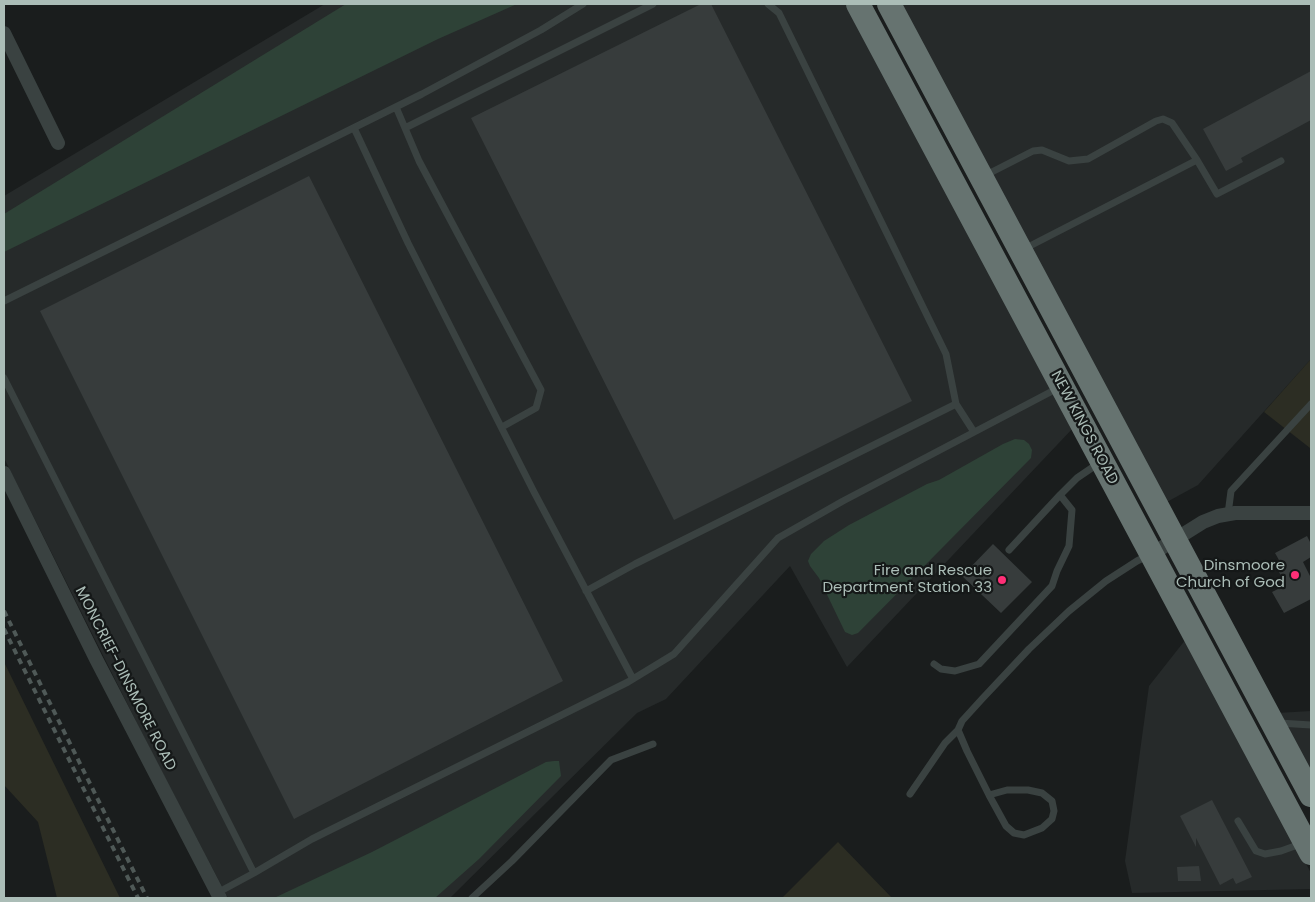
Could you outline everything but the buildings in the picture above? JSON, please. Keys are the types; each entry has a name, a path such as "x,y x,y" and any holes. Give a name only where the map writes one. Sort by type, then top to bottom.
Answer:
{"highway":[{"name":"NEW KINGS ROAD","path":"858,4 1308,847"},
{"name":"NEW KINGS ROAD","path":"889,4 1311,795"}],"street":[{"path":"4,33 58,143"},
{"path":"1102,460 1124,443"},
{"name":"MONCRIEF-DINSMORE ROAD","path":"4,473 96,659 219,896"},
{"path":"1152,554 1202,522 1228,514 1311,513"}],"lane":[{"path":"4,301 396,107 541,30 583,4"},
{"path":"405,128 653,4"},
{"path":"768,4 779,13 946,354 956,404 974,432"},
{"path":"396,107 420,161 541,390 536,408 502,427"},
{"path":"982,177 1033,151 1042,150 1069,161 1088,158 1163,119 1172,123 1217,194 1281,161"},
{"path":"354,128 408,242 586,591 633,679"},
{"path":"1021,251 1197,160"},
{"path":"4,378 254,874"},
{"path":"219,896 312,838 633,679 674,654 778,538 1062,386"},
{"path":"586,591 635,564 956,404"},
{"path":"1228,514 1231,491 1311,404"},
{"path":"1009,550 1076,478 1102,460"},
{"path":"934,664 941,669 955,670 979,664 1052,586 1069,546 1072,510 1060,495"},
{"path":"910,794 945,742 958,730 962,721 1069,611 1106,581 1137,561 1152,554"},
{"path":"1273,723 1311,724"},
{"path":"958,730 967,751 989,795 1006,826 1014,833 1024,835 1042,828 1052,819 1054,811 1052,801 1042,793 1028,790 1008,790 989,795"},
{"path":"472,898 512,861 611,760 653,744"},
{"path":"1238,821 1256,850 1265,854 1308,847"}],"shaded area":[{"path":"325,4 848,4 1074,427 847,667 790,566 666,699 637,713 450,898 228,898 152,753 4,458 4,196"},
{"path":"346,4 517,4 438,39 4,252 4,214"},
{"path":"899,4 1311,4 1311,359 1198,485 1165,503"},
{"path":"1311,359 1311,468 1310,448 1264,412"},
{"path":"1015,439 1024,440 1029,444 1032,450 1031,458 858,633 852,635 845,632 819,578 810,566 808,561 811,554 824,541 849,525"},
{"path":"1186,639 1311,873 1311,889 1132,893 1125,861 1149,686"},
{"path":"4,662 120,898 57,898 38,822 4,785"},
{"path":"1311,711 1311,776 1277,713"},
{"path":"559,761 561,776 479,859 435,898 274,898 372,852 546,762"},
{"path":"838,842 892,898 782,898"}],"railway":[{"path":"4,611 147,898"},
{"path":"4,629 138,898"}],"place":[{"name":"Dinsmoore Church of God","path":"1295,575"},
{"name":"Fire and Rescue Department Station 33","path":"1002,580"}]}
